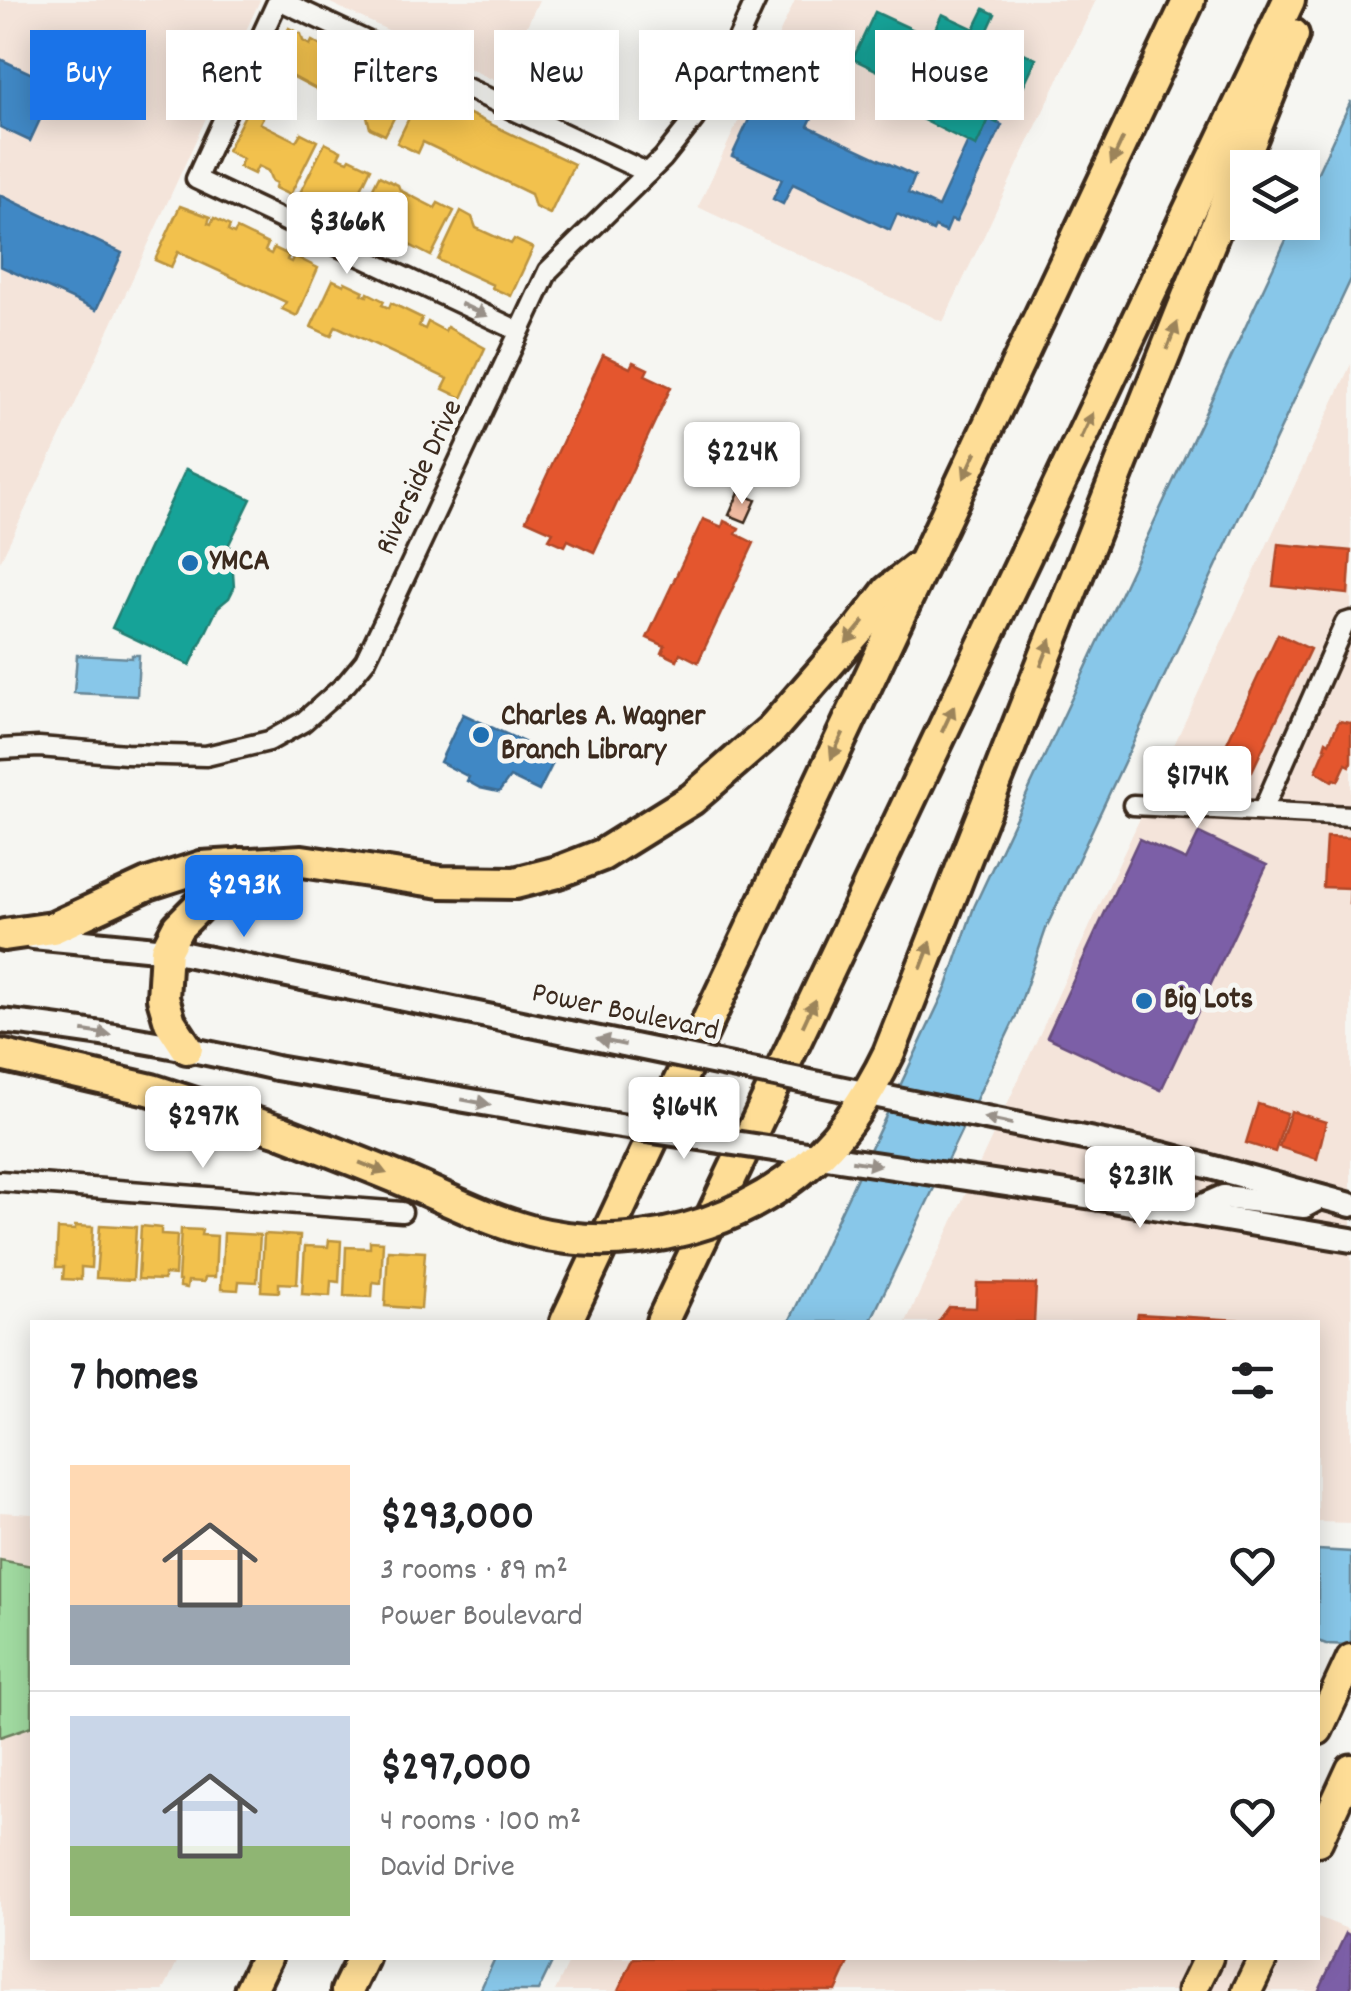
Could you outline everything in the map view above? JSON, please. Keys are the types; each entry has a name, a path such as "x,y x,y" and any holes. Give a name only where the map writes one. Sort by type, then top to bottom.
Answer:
{"highway":[{"path":"567,1320 1189,0"},
{"path":"663,1320 1289,0"},
{"path":"0,1055 152,1090 282,1132 529,1231 581,1241 631,1240 683,1231 732,1212 794,1176 849,1121 889,1053 1307,0"},
{"path":"2,935 53,928 148,884 201,866 302,861 441,882 516,883 602,855 692,799 771,730 888,592 924,563"},
{"path":"188,1048 170,1022 162,998 166,950 178,926 241,864"},
{"path":"250,1991 265,1960"},
{"path":"350,1991 364,1960"}],"main road":[{"name":"Power Boulevard","path":"2,935 166,950 1162,1154 1351,1204"},
{"path":"0,1022 60,1027 606,1124 1351,1240"},
{"path":"1189,1212 1223,1197 1304,1206 1319,1196"},
{"path":"1320,1726 1350,1661"},
{"path":"1320,1837 1351,1769"},
{"path":"1192,1991 1207,1960"},
{"path":"1230,1991 1243,1960"},
{"path":"1247,1991 1261,1960"}],"street":[{"path":"519,331 196,179 278,0 648,173"},
{"name":"Riverside Drive","path":"0,749 39,747 206,756 268,741 312,715 346,684 365,661 548,271 663,158 694,119 728,63 756,0"},
{"path":"1263,810 1345,623 1351,621"},
{"path":"1133,805 1351,816"},
{"path":"0,1180 402,1212"}],"shaded area":[{"path":"0,0 260,0 246,30 166,30 166,120 205,120 0,562"},
{"path":"324,0 539,0 525,30 494,30 494,80 474,71 474,30 388,30"},
{"path":"795,0 1096,0 943,322 698,207 739,120 855,120 855,30 781,30"},
{"path":"1351,364 1351,1523 1320,1522 1320,1320 907,1320"},
{"path":"0,1512 30,1514 30,1960 178,1960 163,1991 0,1991"},
{"path":"1320,1918 1351,1928 1351,1991 555,1991 570,1960 1320,1960"}],"green space":[{"path":"0,1560 30,1566 30,1727 0,1737"}],"water":[{"path":"1351,101 1351,279 1047,926 1016,1016 871,1320 790,1320 947,986 974,907 1286,240 1320,240 1320,168"},
{"path":"77,655 139,655 137,696 74,693"},
{"path":"1320,1550 1351,1552 1351,1645 1320,1642"},
{"path":"494,1960 553,1960 538,1991 480,1991"}],"building: Homes":[{"path":"297,32 303,41 317,44 317,89 297,79"},
{"path":"474,116 574,164 550,214 535,207 531,194 423,142 418,153 397,143 408,120 474,120"},
{"path":"242,120 262,120 260,123 296,141 301,133 317,141 290,195 275,188 268,171 258,166 254,174 239,167 243,159 227,151"},
{"path":"368,120 393,120 385,135 370,128"},
{"path":"325,143 341,151 338,157 371,168 346,220 327,211 333,199 321,193 316,203 299,195"},
{"path":"379,176 435,208 438,203 454,211 431,256 402,241 396,233 393,238 357,220"},
{"path":"180,206 210,217 208,223 214,218 230,226 228,231 234,234 237,229 268,244 265,251 271,254 274,248 289,255 287,260 291,262 294,256 318,268 297,316 282,309 286,302 178,252 171,267 155,260"},
{"path":"461,211 472,217 476,228 511,244 514,239 533,248 511,296 438,260"},
{"path":"333,280 384,301 382,305 389,308 391,303 422,318 419,326 425,329 428,322 445,331 447,327 485,348 462,398 443,389 448,379 336,326 331,336 311,327"},
{"path":"100,1225 136,1227 133,1280 96,1278"},
{"path":"75,1226 93,1227 91,1268 81,1267 81,1280 63,1279 64,1267 56,1267 58,1229 75,1230"},
{"path":"141,1226 177,1235 175,1275 164,1274 164,1280 138,1279"},
{"path":"181,1229 202,1230 201,1235 217,1236 215,1277 205,1277 204,1282 188,1281 187,1288 180,1287 178,1281"},
{"path":"224,1233 260,1235 257,1282 239,1281 238,1290 221,1289"},
{"path":"264,1234 300,1236 297,1284 279,1283 279,1292 261,1291"},
{"path":"329,1240 341,1241 339,1282 331,1281 330,1296 302,1294 305,1246 328,1247"},
{"path":"370,1241 383,1242 381,1283 373,1282 372,1297 344,1296 346,1247 370,1248"},
{"path":"388,1250 425,1252 421,1309 385,1306"}],"building: Shops":[{"path":"603,355 630,368 633,362 648,369 645,375 671,387 594,552 568,540 565,546 549,539 553,532 526,520"},
{"path":"703,519 722,527 724,521 739,528 736,534 754,543 698,662 680,653 677,660 662,653 665,646 647,638"},
{"path":"1278,544 1351,551 1348,594 1273,586"},
{"path":"1278,634 1310,649 1242,792 1211,777"},
{"path":"1339,721 1351,723 1351,763 1346,764 1338,781 1332,781 1316,771 1326,741 1329,743"},
{"path":"1326,837 1351,838 1351,904 1350,888 1323,887"},
{"path":"1258,1104 1287,1113 1275,1152 1246,1143"},
{"path":"1291,1111 1326,1122 1317,1159 1279,1147"},
{"path":"977,1283 1036,1284 1034,1320 939,1320 949,1307 976,1308"},
{"path":"1138,1314 1238,1320 1140,1320"},
{"path":"633,1960 850,1960 836,1991 618,1991"}],"building: Offices":[{"path":"1199,833 1267,865 1161,1090 1047,1037 1139,839 1186,860"},
{"path":"1346,1933 1351,1936 1351,1991 1321,1991 1319,1990"}],"building: Schools":[{"path":"0,59 30,73 30,120 40,120 30,141 0,127"},
{"path":"749,120 811,120 808,126 915,176 908,193 938,207 968,142 976,146 989,120 1002,125 956,222 951,220 946,232 935,227 933,231 897,214 890,230 793,184 783,204 773,199 782,179 732,156"},
{"path":"0,195 122,253 96,310 0,266"},
{"name":"Charles A. Wagner Branch Library","path":"463,714 556,757 539,791 510,777 499,792 480,788 467,781 469,777 440,762"}],"building: Public":[{"path":"984,9 995,14 988,30 935,30 942,14 974,29"},
{"path":"875,12 914,30 875,30 875,70 855,60 855,55"},
{"path":"1024,53 1036,59 1024,84"},
{"path":"923,120 989,120 976,146"},
{"name":"YMCA","path":"186,469 251,499 228,546 243,553 233,573 234,588 218,607 190,665 112,628"}],"building: Other":[{"path":"739,492 756,500 746,522 729,515"}],"place":[{"name":"YMCA","path":"190,563"},
{"name":"Charles A. Wagner Branch Library","path":"481,735"},
{"name":"Big Lots","path":"1144,1001"}]}
